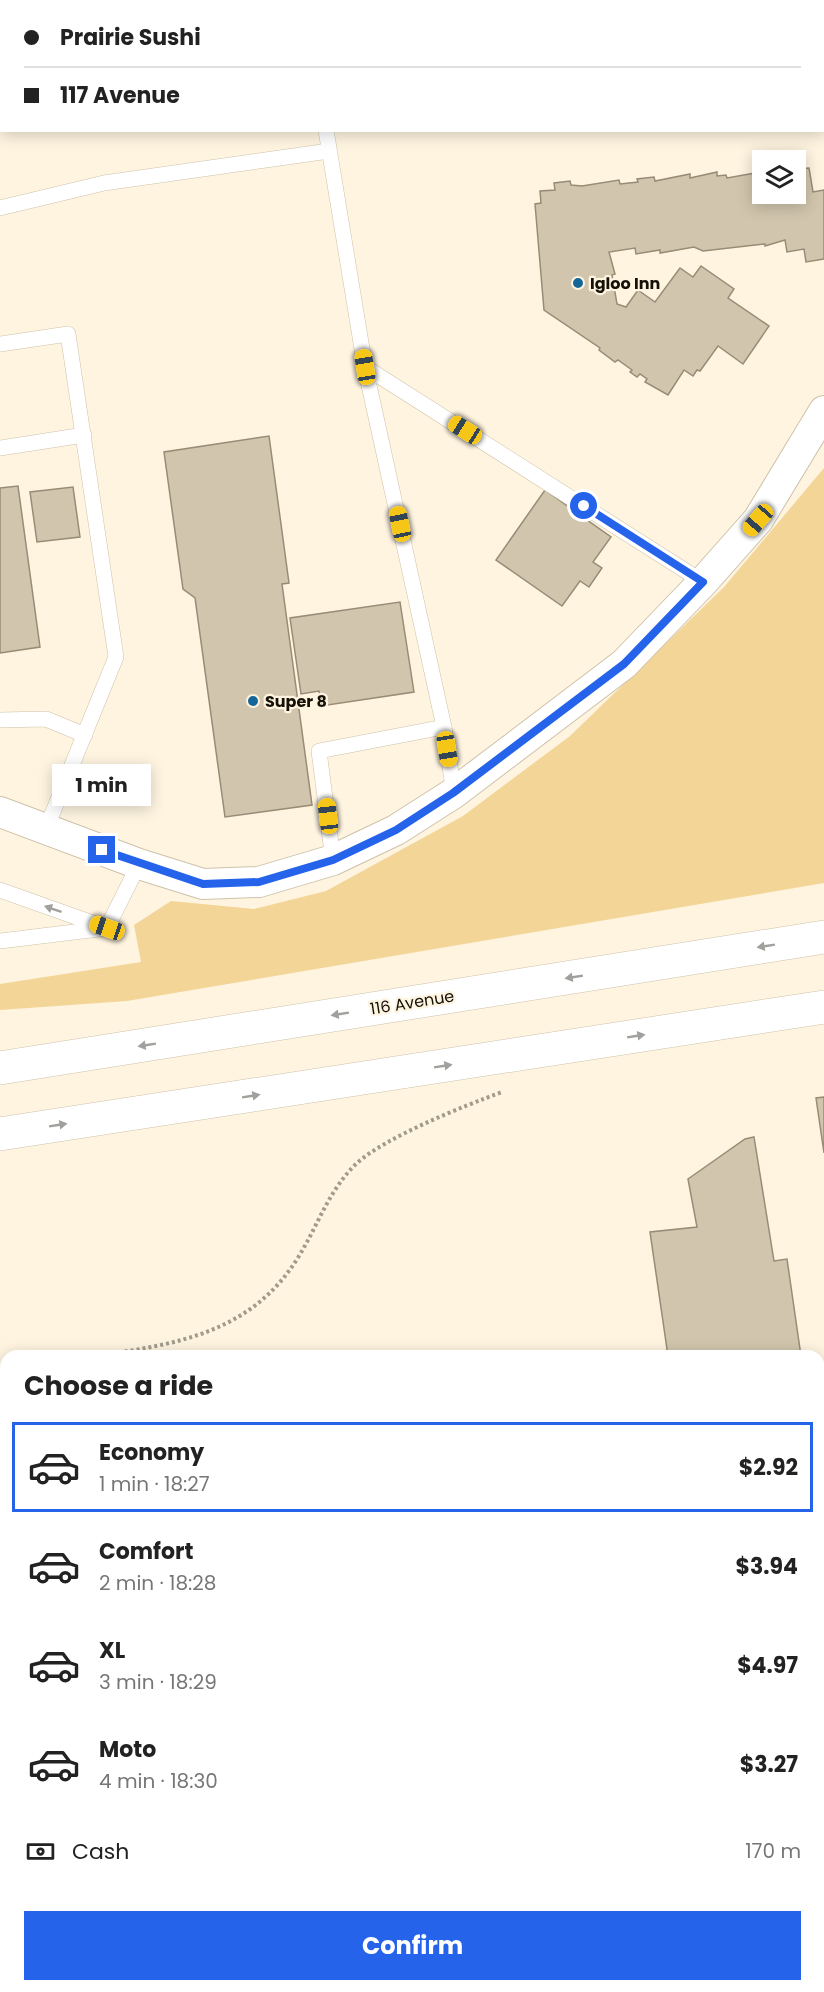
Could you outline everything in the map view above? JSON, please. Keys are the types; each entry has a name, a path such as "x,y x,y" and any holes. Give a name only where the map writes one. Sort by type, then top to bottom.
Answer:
{"main road":[{"name":"116 Avenue","path":"0,1068 824,937"},
{"path":"0,1134 824,1007"}],"street":[{"path":"0,812 139,864 203,884 259,882 333,860 396,830 453,793 624,664 703,582 758,520 824,411"}],"lane":[{"path":"326,132 365,367 444,727 453,793"},
{"path":"0,208 104,183 329,152"},
{"path":"0,344 68,334 116,657 46,829"},
{"path":"365,367 703,582"},
{"path":"0,448 84,435"},
{"path":"0,720 46,719 85,735"},
{"path":"333,860 319,751 444,727"},
{"path":"107,928 139,864"},
{"path":"0,890 107,928"},
{"path":"0,941 107,928"}],"path":[{"path":"135,1350 205,1333 248,1313 278,1286 299,1256 333,1190 357,1163 384,1146 464,1106 506,1090"}],"shaded area":[{"path":"824,468 824,883 127,1001 0,1010 0,984 141,962 134,925 171,901 254,909 326,891 463,816 570,736 724,587"}],"building":[{"name":"Igloo Inn","path":"806,168 809,168 813,192 824,190 824,259 806,262 804,249 787,252 785,240 765,246 765,244 703,251 694,247 660,253 660,250 636,254 635,248 609,252 615,274 612,275 617,304 626,307 638,290 655,302 680,268 693,277 701,266 734,289 728,298 769,326 743,364 718,346 700,371 697,370 693,376 684,370 668,395 645,382 647,379 640,374 637,377 630,372 632,370 618,360 615,362 599,350 600,348 544,310 535,204 541,203 540,191 555,190 554,183 570,181 571,185 582,186 619,180 620,184 638,182 637,179 654,177 655,181 690,174 690,178 717,172 717,176 726,175 727,178 752,174 752,204 806,204"},
{"name":"Super 8","path":"269,436 289,583 282,584 312,805 225,817 195,598 183,589 164,452"},
{"path":"18,486 40,647 0,653 0,488"},
{"path":"73,487 80,537 37,542 30,492"},
{"path":"545,490 611,537 593,562 602,568 589,587 580,581 562,606 496,560"},
{"path":"400,602 414,692 321,706 319,691 301,694 290,618"},
{"path":"824,1097 824,1153 816,1098"},
{"path":"754,1137 774,1261 787,1259 800,1350 667,1350 650,1232 697,1227 688,1179 745,1139"}],"place":[{"name":"Igloo Inn","path":"578,283"},
{"name":"Super 8","path":"253,701"}],"route":[{"path":"102,850 203,884 259,882 333,860 396,830 453,793 624,664 703,582 584,506"}]}
